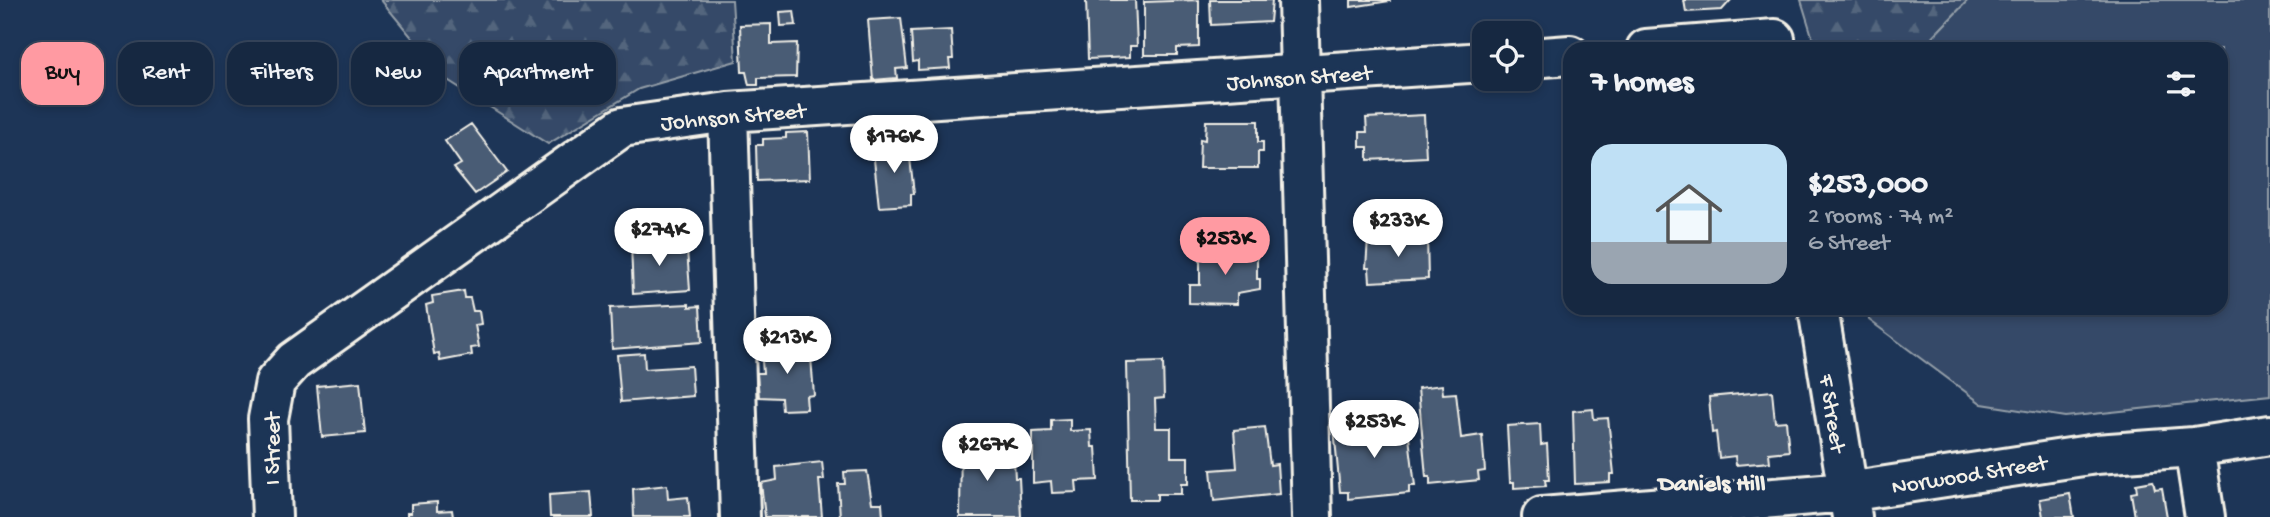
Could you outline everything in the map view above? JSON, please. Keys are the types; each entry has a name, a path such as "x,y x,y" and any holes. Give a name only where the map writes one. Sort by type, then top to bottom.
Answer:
{"street":[{"path":"1298,0 1312,517"},
{"path":"1542,57 1563,56"},
{"name":"Johnson Street","path":"275,382 294,361 622,127 728,112 1298,77 1472,63"},
{"path":"728,112 740,517"},
{"name":"F Street","path":"1819,315 1849,505"},
{"name":"I Street","path":"272,517 268,419 275,382"},
{"name":"Norwood Street","path":"1542,517 1849,505 2096,454 2194,447 2270,435"},
{"path":"2194,447 2205,517"}],"green space":[{"path":"381,0 732,0 736,61 639,89 616,103 616,42 459,42 459,87 445,78 445,42 416,42"},
{"path":"1801,0 1968,0 1928,42 1814,42"},
{"path":"1968,0 2270,0 2270,395 2065,417 1982,404 1869,320 1869,315 2228,315 2228,42 1928,42"},
{"path":"487,105 613,105 548,144"}],"building":[{"path":"1086,0 1135,0 1137,46 1130,46 1130,57 1088,59"},
{"path":"1199,0 1199,47 1177,48 1177,55 1144,55 1144,2"},
{"path":"1210,0 1272,0 1270,22 1211,25"},
{"path":"1351,0 1390,0 1390,1 1351,7"},
{"path":"1684,0 1731,0 1722,10 1686,12"},
{"path":"794,11 796,25 781,26 780,12"},
{"path":"901,18 907,68 896,69 897,78 873,80 868,20"},
{"path":"771,24 771,44 797,43 796,77 758,78 758,85 749,85 746,72 742,72 740,25"},
{"path":"951,30 953,59 949,59 950,68 918,70 918,61 913,62 911,32"},
{"path":"1424,115 1426,157 1368,160 1368,147 1360,147 1360,132 1367,132 1366,118"},
{"path":"1206,121 1258,121 1258,142 1263,142 1263,152 1258,152 1258,168 1199,168 1200,139 1205,140"},
{"path":"471,124 507,172 475,194 454,168 461,164 445,141"},
{"path":"808,132 810,179 757,181 756,145 763,145 763,139 786,138 786,133"},
{"path":"908,140 914,194 911,194 911,205 879,207 873,150 888,149 887,142"},
{"path":"1427,236 1428,279 1370,282 1369,268 1366,268 1368,239"},
{"path":"678,241 679,250 687,250 690,290 633,294 631,244"},
{"path":"1221,250 1252,250 1251,253 1257,253 1257,279 1260,279 1260,289 1237,293 1237,304 1189,303 1189,285 1200,285 1200,252 1221,253"},
{"path":"464,291 465,298 470,298 473,311 479,311 481,324 475,325 479,347 471,348 472,355 440,361 439,353 434,354 426,305 433,303 432,296"},
{"path":"689,304 689,307 700,306 702,342 612,349 610,308"},
{"path":"810,345 814,395 806,396 807,409 782,410 781,398 759,397 757,373 763,373 761,349"},
{"path":"644,353 645,369 691,366 693,396 621,402 617,355"},
{"path":"1163,362 1164,398 1155,399 1156,428 1171,428 1171,457 1188,457 1188,484 1181,484 1181,494 1157,494 1157,500 1130,500 1127,363"},
{"path":"360,382 365,433 322,437 317,386"},
{"path":"1442,385 1443,394 1456,393 1461,438 1482,435 1485,471 1478,472 1479,480 1430,485 1430,477 1426,477 1418,388"},
{"path":"1772,391 1775,422 1786,421 1789,451 1769,453 1770,462 1736,465 1735,456 1719,458 1716,432 1712,433 1709,397"},
{"path":"1593,409 1594,419 1608,418 1614,474 1610,474 1610,482 1575,484 1573,411"},
{"path":"1070,419 1070,431 1091,430 1092,447 1096,447 1098,480 1076,481 1077,492 1052,493 1051,481 1033,483 1033,432 1051,431 1051,420"},
{"path":"1407,421 1415,486 1409,486 1409,493 1348,499 1348,492 1340,492 1334,428"},
{"path":"1540,424 1541,445 1547,444 1549,480 1545,480 1546,486 1514,488 1514,482 1510,482 1507,426"},
{"path":"1265,427 1270,465 1277,464 1279,494 1214,501 1211,470 1237,468 1234,430"},
{"path":"995,439 996,463 1014,462 1015,478 1019,478 1021,517 960,517 961,440"},
{"path":"822,462 824,480 819,480 822,517 765,517 761,483 777,480 776,467"},
{"path":"867,471 872,503 882,503 883,517 840,517 838,484 845,484 844,472"},
{"path":"2153,481 2155,489 2162,488 2167,517 2135,517 2131,493 2137,492 2136,484"},
{"path":"667,485 668,499 688,497 690,517 634,517 633,489"},
{"path":"591,492 593,517 550,517 549,495"},
{"path":"2070,494 2074,517 2043,517 2040,499"},
{"path":"437,502 437,511 452,510 453,517 407,517 407,513 411,513 411,504"}],"district":[{"name":"Daniels Hill","path":"1712,482"}]}
